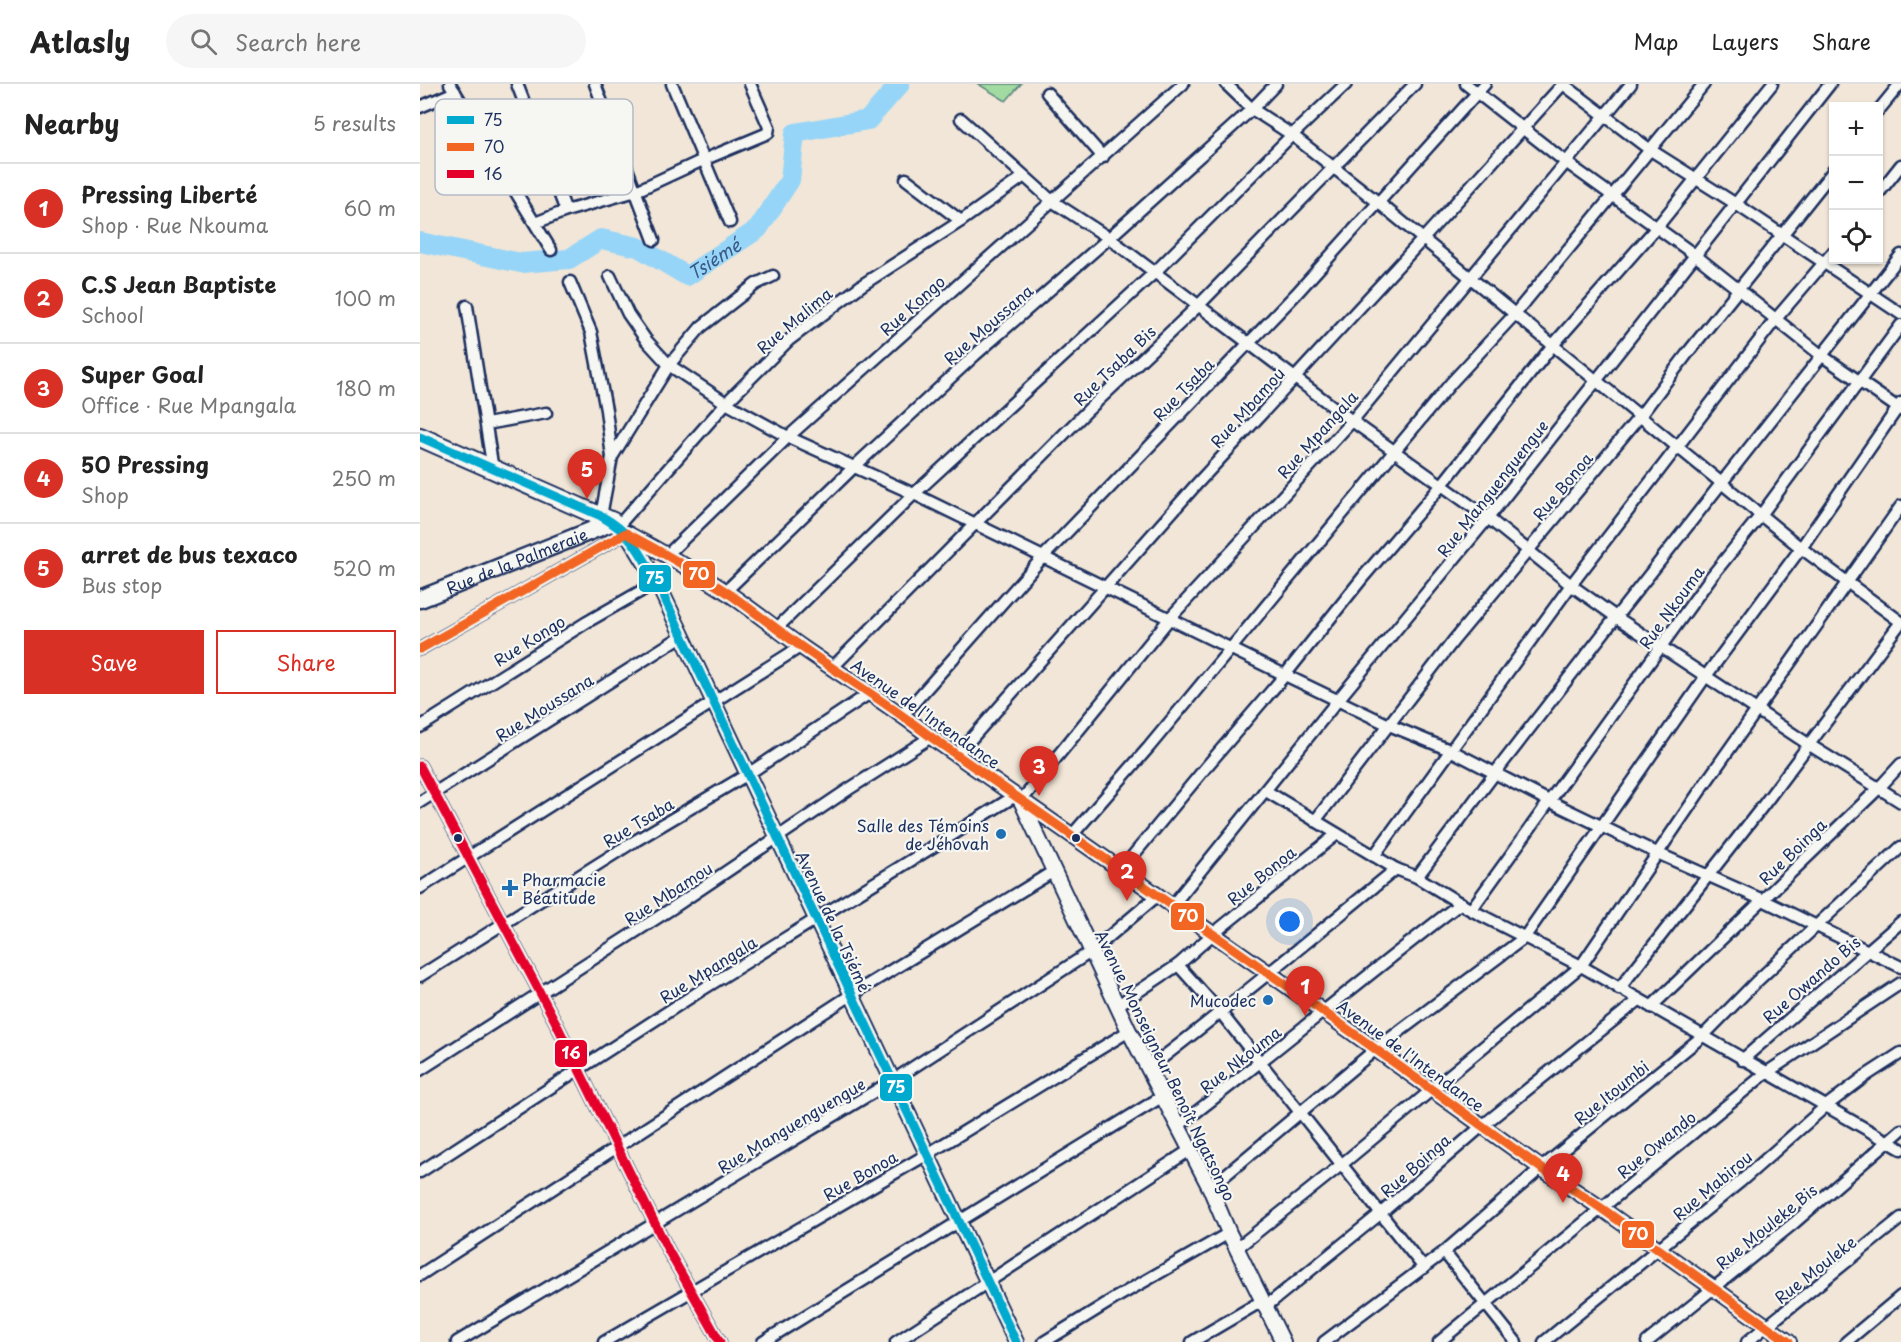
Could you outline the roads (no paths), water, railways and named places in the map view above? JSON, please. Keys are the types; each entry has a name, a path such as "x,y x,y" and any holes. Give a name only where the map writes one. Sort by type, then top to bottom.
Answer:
{"highway":[{"path":"420,437 615,524"}],"main road":[{"name":"Rue de la Palmeraie","path":"420,599 615,524"}],"street":[{"path":"517,84 523,99"},
{"path":"595,84 601,99"},
{"path":"672,84 730,222"},
{"path":"633,192 768,133 769,127 751,84"},
{"name":"Rue Kongo","path":"667,555 788,437 1183,84"},
{"path":"1226,84 1252,109 1292,135 1472,278 1801,548 1901,622 1762,807 1619,989"},
{"name":"Rue Moussana","path":"726,591 855,466 975,355 1109,238 1252,109 1276,84"},
{"path":"777,628 914,494 1154,273 1346,84"},
{"name":"Rue Tsaba Bis","path":"832,668 1088,410 1198,306 1415,84"},
{"path":"1210,1188 1376,1049 1524,938 1706,676 1801,548 1900,407 1821,355 1695,255 1567,163 1524,128 1481,88 1466,84"},
{"path":"1563,84 1649,149 1736,204 1901,315"},
{"name":"Rue Mbamou","path":"957,755 1104,587 1563,84"},
{"name":"Rue Mpangala","path":"420,1172 700,991 816,921 911,859 1018,798 1170,618 1352,421 1631,84"},
{"path":"1072,834 1149,747 1451,383 1515,314 1704,84"},
{"path":"1121,870 1441,486 1553,345 1657,227 1772,84"},
{"name":"Rue Manguenguengue","path":"1172,906 1488,518 1830,84"},
{"path":"1883,105 1900,84"},
{"path":"420,107 453,88"},
{"name":"Rue Tsaba","path":"903,715 1043,557 1296,294 1481,88"},
{"path":"1047,93 1103,157"},
{"path":"961,119 1052,201 1109,238 1352,421 1488,518 1571,585 1808,744 1901,802"},
{"path":"1883,188 1901,165"},
{"name":"Rue Bonoa","path":"1315,821 1454,640 1640,417 1690,350 1829,175"},
{"name":"Rue Malima","path":"420,649 615,524 726,403 789,340 862,285 961,221 1023,177"},
{"path":"906,179 961,221"},
{"path":"633,183 654,240"},
{"path":"518,195 551,250"},
{"path":"560,195 566,211"},
{"path":"535,223 566,211 622,195"},
{"path":"1417,877 1616,617 1901,255"},
{"path":"1374,856 1571,585 1680,447 1775,320 1829,256"},
{"path":"610,276 628,314 640,332 669,365 726,403 788,437 914,494 1389,725 1452,751 1657,853 1763,900 1901,967"},
{"path":"612,457 669,365 701,327 756,284 773,276"},
{"path":"570,282 591,332 604,400 612,457 615,524"},
{"path":"466,306 493,470"},
{"name":"Rue Nkouma","path":"1471,910 1711,577 1761,515 1901,325"},
{"path":"487,424 546,413"},
{"path":"1237,1248 1581,966 1657,853 1901,506"},
{"name":"Avenue de l'Intendance","path":"615,524 726,591 801,647 903,715 1789,1342"},
{"name":"Avenue de la Tsiémé","path":"615,524 637,547 657,582 1016,1342"},
{"name":"Rue Kongo","path":"420,728 587,622 657,582"},
{"name":"Rue Moussana","path":"420,802 682,636"},
{"path":"420,888 801,647"},
{"name":"Rue Tsaba","path":"420,976 630,844 748,774 870,693"},
{"name":"Rue Mbamou","path":"420,1070 778,839 849,789 931,737"},
{"name":"Rue Boinga","path":"1651,1007 1879,788 1901,764"},
{"path":"420,765 580,1070 655,1224 720,1342"},
{"path":"1266,791 1396,869 1417,877 1471,910 1581,966 1901,1149"},
{"name":"Avenue Monseigneur Benoît Ngatsongo","path":"1018,798 1129,1031 1210,1188 1228,1233 1283,1342"},
{"name":"Rue Bonoa","path":"1118,1005 1178,965 1337,834"},
{"name":"Rue Itoumbi","path":"1324,1342 1444,1252 1541,1168 1704,1035 1755,983 1901,847"},
{"path":"1149,1068 1221,1013 1396,869"},
{"path":"420,1275 851,995 1054,871"},
{"name":"Rue Manguenguengue","path":"457,1342 892,1082 1092,951 1158,895"},
{"name":"Rue Nkouma","path":"1178,1125 1260,1064 1322,1011 1461,903"},
{"name":"Rue Owando Bis","path":"1742,1060 1901,922"},
{"path":"1178,965 1221,1013 1424,1268"},
{"name":"Rue Owando","path":"1439,1342 1766,1073 1901,983"},
{"name":"Rue Boinga","path":"1192,1342 1264,1304 1380,1215 1482,1126 1639,1000"},
{"name":"Rue Bonoa","path":"604,1342 926,1155 1129,1031"},
{"name":"Rue Mabirou","path":"1544,1342 1740,1182 1826,1106 1901,1053"},
{"path":"763,1342 1163,1096"},
{"name":"Rue Mouleke Bis","path":"1647,1342 1794,1223 1901,1130"},
{"path":"896,1342 1190,1150"},
{"name":"Rue Mouleke","path":"1747,1342 1901,1218"},
{"path":"1044,1342 1228,1233"},
{"path":"1444,1252 1516,1342"},
{"path":"1846,1342 1901,1296"}],"waterway":[{"name":"Tsiémé","path":"420,242 521,263 569,259 601,239 638,247 687,276 758,229 790,180 795,133 868,120 900,84"}],"place":[{"name":"arret de bus texaco","path":"587,499"},
{"name":"Super Goal","path":"1039,796"},
{"name":"Salle des Témoins de Jéhovah","path":"1001,834"},
{"name":"Pharmacie Béatitude","path":"510,888"},
{"name":"C.S Jean Baptiste","path":"1127,901"},
{"name":"Mucodec","path":"1268,1000"},
{"name":"Pressing Liberté","path":"1305,1016"},
{"name":"50 Pressing","path":"1563,1203"}]}
